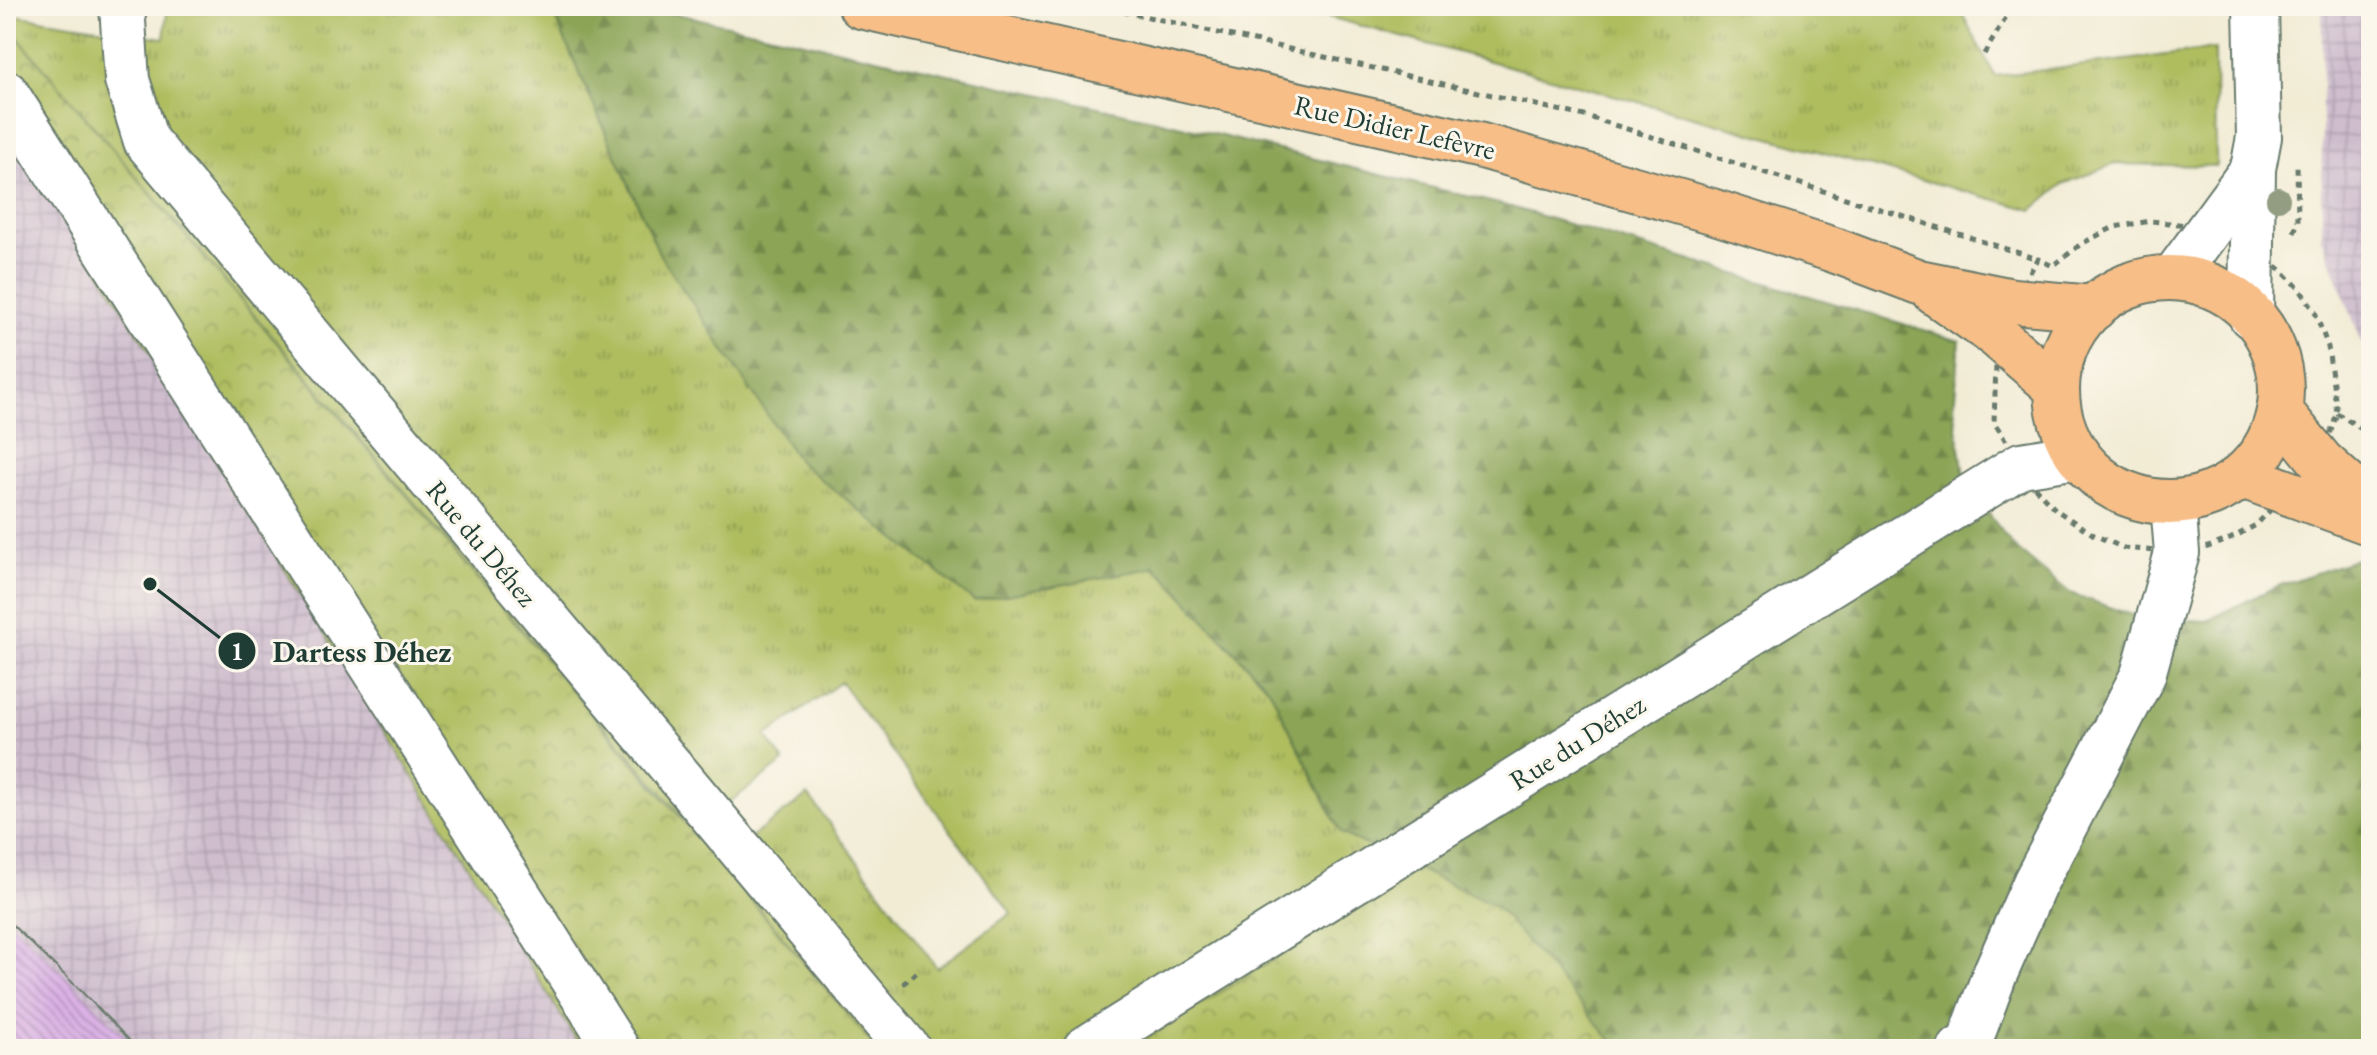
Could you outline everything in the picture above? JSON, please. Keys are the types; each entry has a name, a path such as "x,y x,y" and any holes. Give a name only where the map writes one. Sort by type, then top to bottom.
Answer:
{"main road":[{"name":"Rue Didier Lefèvre","path":"861,6 1482,146 1697,206 1834,250 1919,282 2013,301 2094,308"},
{"path":"2173,278 2208,285 2242,305 2267,335 2280,372 2280,411 2266,447 2243,476 2210,496 2173,503 2136,498 2103,482 2077,456 2061,423 2056,387 2063,352 2080,321 2106,297 2138,282 2173,278"},
{"name":"Rue Didier Lefèvre","path":"1919,282 1997,336 2056,387"},
{"path":"2280,411 2321,461 2371,506"},
{"path":"2243,476 2371,523"}],"street":[{"name":"Rue du Déhez","path":"122,6 127,80 146,141 908,1049"},
{"path":"2251,316 2253,169 2259,137 2256,6"},
{"path":"6,93 617,1049"},
{"path":"2173,278 2253,169"},
{"name":"Rue du Déhez","path":"1085,1049 2021,465 2077,456"},
{"path":"1960,1049 1969,1044 1994,976 2035,883 2143,675 2177,553 2173,503"}],"path":[{"path":"1100,6 1589,117 2038,259"},
{"path":"1984,54 2013,6"},
{"path":"2280,269 2299,288 2315,312 2328,347 2337,413 2371,435"}],"shaded area":[{"path":"2322,6 2371,6 2371,366 2322,238"},
{"path":"6,120 582,1049 6,1049"}],"green space":[{"path":"168,6 550,6 660,255 974,601 1156,567 1270,690 1341,833 1417,869 1130,1049 877,1049 719,861 808,795 937,968 1011,913 841,682 766,736 784,762 693,829 6,24 6,14 164,38"},
{"path":"550,6 641,6 1157,120 1511,207 1960,341 1954,407 1965,482 2012,545 2070,593 2137,617 2207,621 2275,587 2359,558 2371,566 2371,1049 1619,1049 1495,905 1341,833 1270,690 1156,567 974,601 799,462 660,255"},
{"path":"1289,6 1958,6 1995,76 2215,49 2216,166 2114,164 2063,184 2032,210"},
{"path":"6,24 877,1049 582,1049 6,120"},
{"path":"1417,869 1495,905 1619,1049 1130,1049"}],"building":[{"path":"6,919 77,987 138,1049 6,1049"}],"place":[{"name":"Dartess Déhez","path":"150,584"}]}
